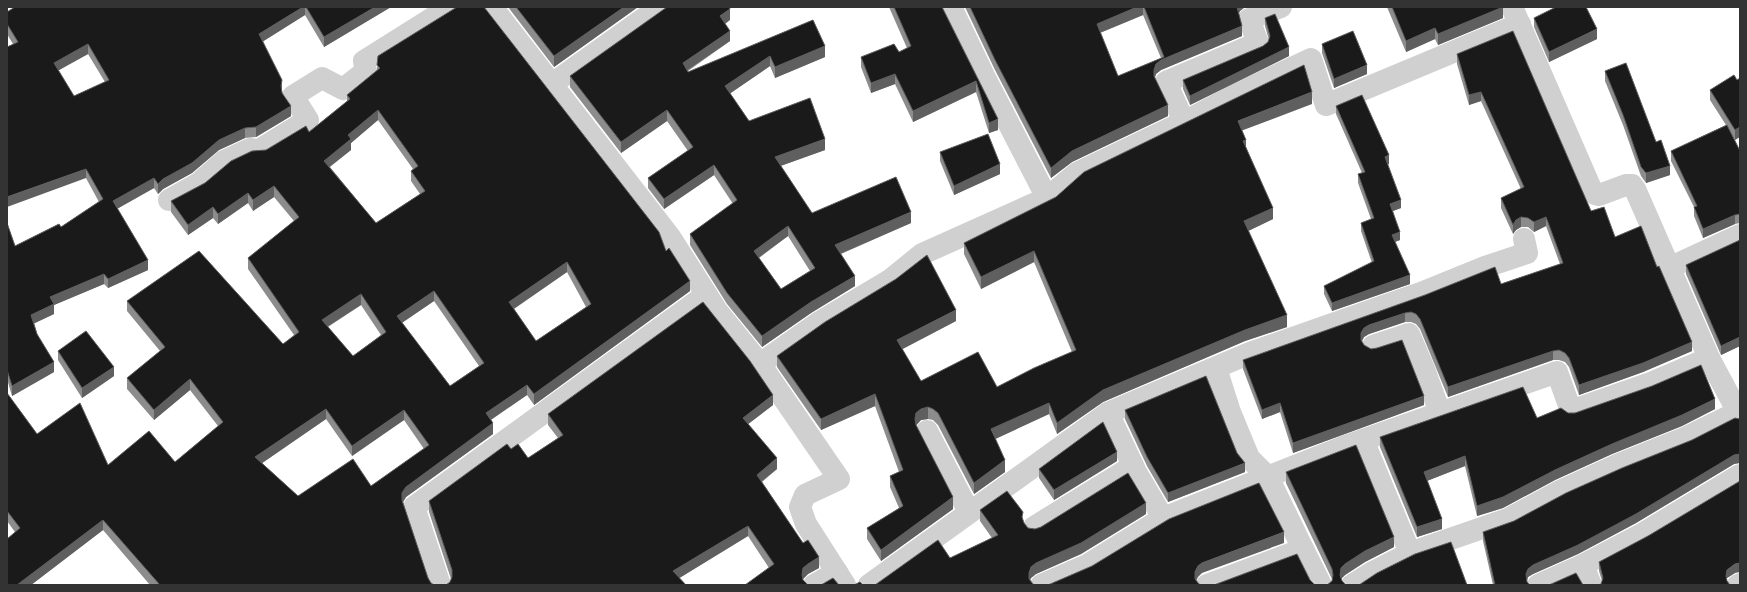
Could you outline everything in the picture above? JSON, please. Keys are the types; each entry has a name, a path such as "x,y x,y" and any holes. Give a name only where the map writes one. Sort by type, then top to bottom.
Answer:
{"street":[{"path":"168,200 199,183 224,161 250,148 259,150 308,120 293,96 322,78 343,89 366,71 364,61 450,7"},
{"path":"492,7 670,237 716,311 760,364 839,479 805,495 800,507 806,524 841,579 814,585"},
{"path":"951,7 1046,198"},
{"path":"1184,122 1166,82 1258,43 1249,19 1281,7"},
{"path":"552,84 654,9"},
{"path":"760,364 818,323 890,280 922,254 1046,198 1076,173 1184,122 1233,96 1311,59 1326,105 1516,16 1592,191 1599,195 1626,186 1632,185 1635,189 1709,358 1739,414 1617,465 1567,488 1508,519 1410,553 1371,573 1352,585"},
{"path":"1669,268 1740,235"},
{"path":"869,585 1108,413 1250,353 1421,293 1527,252 1524,239"},
{"path":"440,585 414,507 706,295"},
{"path":"1373,346 1409,334 1440,413"},
{"path":"1045,584 1087,565 1162,518 1363,440 1557,372 1571,410 1648,384 1709,358"},
{"path":"1216,368 1230,412 1249,458 1268,477 1321,585"},
{"path":"1108,413 1133,466 1162,518"},
{"path":"927,431 969,512"},
{"path":"1363,440 1410,553"},
{"path":"1034,527 1133,466"},
{"path":"1538,585 1642,534 1740,476"},
{"path":"1207,585 1303,549"},
{"path":"1583,564 1591,585"}],"building":[{"path":"15,7 303,7 259,34 282,80 282,93 291,106 256,127 245,128 219,140 192,163 163,179 158,184 154,178 113,201 148,260 108,279 104,274 50,297 54,304 31,315 37,334 54,362 12,386 7,370 7,223 15,246 59,224 61,227 103,199 86,169 7,197 7,47 18,42 7,24 7,12","holes":["88,44 109,80 74,96 54,63"]},
{"path":"306,7 375,7 324,37"},
{"path":"457,7 484,7 659,232 666,251 669,248 690,281 534,394 527,385 486,413 493,423 406,487 402,493 402,500 428,578 434,585 160,585 103,520 17,585 7,585 7,539 20,528 7,511 7,393 37,434 80,403 108,465 149,431 175,462 223,422 190,379 154,410 127,378 165,347 127,301 199,251 283,344 299,332 248,258 299,217 274,186 253,200 248,193 218,214 213,207 188,225 171,201 205,183 231,161 252,151 266,150 306,126 309,132 350,99 347,95 380,68 377,65 378,56","holes":["378,110 418,166 411,171 425,191 376,223 324,161 351,139 348,135","567,262 591,304 536,341 509,302","434,291 484,363 450,386 397,316","361,294 386,332 353,356 322,320","326,409 352,446 404,410 429,445 371,486 353,459 298,496 255,457"]},
{"path":"516,7 624,7 554,56"},
{"path":"667,7 729,7 730,9 720,16 730,31 683,63 688,72 813,20 825,46 775,67 770,56 725,86 749,121 810,98 825,139 775,157 812,213 896,177 911,212 835,245 855,276 811,302 762,336 727,293 690,234 737,200 714,165 664,199 648,178 693,147 667,110 621,142 570,76","holes":["788,226 815,268 781,289 754,251"]},
{"path":"894,7 942,7 998,119 989,123 976,81 913,111 895,74 871,83 861,57 894,44 899,52 911,46"},
{"path":"970,7 1137,7 1097,24 1118,76 1164,57 1144,7 1237,7 1242,26 1161,60 1156,64 1154,76 1168,105 1072,151 1051,168 995,60"},
{"path":"1392,7 1503,7 1438,34 1435,28 1406,41"},
{"path":"1556,7 1586,7 1597,29 1549,52 1534,18"},
{"path":"1275,14 1289,47 1190,96 1183,80 1263,46 1268,42 1270,36 1265,18"},
{"path":"1353,31 1367,65 1334,79 1322,44"},
{"path":"1513,31 1591,211 1604,207 1615,237 1641,226 1657,267 1659,266 1692,342 1643,363 1579,385 1569,358 1565,353 1559,350 1448,387 1420,319 1416,314 1411,312 1405,313 1364,328 1361,333 1361,340 1364,345 1371,349 1402,340 1424,396 1293,443 1280,403 1262,410 1243,360 1425,295 1495,267 1501,284 1563,263 1546,217 1534,222 1528,218 1521,217 1516,220 1513,225 1501,198 1524,187 1481,92 1469,95 1457,54"},
{"path":"1626,63 1656,142 1661,140 1670,166 1646,173 1641,167 1623,115 1605,71"},
{"path":"1304,65 1312,92 1238,121 1246,140 1243,141 1273,208 1244,221 1287,315 1245,330 1103,390 1057,423 1049,403 991,429 1005,460 974,483 938,413 928,407 921,409 916,413 916,425 953,497 881,550 867,528 903,506 890,476 903,470 875,394 821,419 777,356 825,322 896,279 927,255 956,310 897,340 921,381 978,352 997,387 1034,368 1076,350 1034,251 981,277 964,243 1056,197 1084,172"},
{"path":"1734,75 1737,80 1740,78 1740,127 1735,130 1710,90"},
{"path":"1362,95 1389,155 1385,157 1401,200 1390,204 1400,232 1392,235 1410,275 1332,303 1324,286 1374,261 1361,223 1374,218 1358,174 1365,172 1336,106"},
{"path":"1727,125 1740,151 1740,214 1703,229 1694,207 1697,206 1671,151"},
{"path":"988,134 1000,164 954,186 940,152"},
{"path":"1740,240 1740,337 1721,346 1686,265"},
{"path":"703,302 750,361 773,395 743,418 777,458 757,475 803,543 808,540 819,557 803,568 803,580 808,585 745,585 774,564 748,526 673,571 686,585 446,585 450,582 452,577 452,570 429,501 507,444 511,449 518,444 528,458 563,435 548,414"},
{"path":"86,331 114,367 82,388 58,351"},
{"path":"1701,365 1715,399 1682,415 1612,444 1555,470 1503,497 1477,506 1465,456 1424,472 1442,519 1417,527 1380,437 1523,387 1537,418 1561,408 1568,413 1575,413 1652,386"},
{"path":"1206,376 1237,453 1245,463 1168,493 1147,457 1125,410"},
{"path":"1735,418 1740,419 1740,454 1734,455 1636,514 1578,545 1533,565 1528,569 1526,574 1527,582 1530,585 1495,585 1483,532 1514,521 1566,493 1622,468 1692,440"},
{"path":"1103,422 1117,452 1054,490 1039,469"},
{"path":"1356,445 1394,537 1365,551 1341,568 1340,575 1342,581 1346,585 1327,585 1332,581 1332,569 1286,472"},
{"path":"1128,473 1146,503 1081,543 1036,563 1031,567 1029,573 1029,579 1035,585 875,585 938,540 950,558 998,535 980,510 1007,491 1023,512 1022,517 1024,523 1028,528 1035,529 1041,527"},
{"path":"1740,481 1740,563 1735,564 1727,570 1727,581 1730,585 1599,585 1601,584 1603,578 1599,562 1648,536"},
{"path":"1259,483 1284,532 1202,563 1198,566 1195,572 1195,579 1201,585 1048,585 1092,566 1169,519"},
{"path":"1451,542 1467,585 1359,585 1377,573 1415,554"},
{"path":"1297,554 1310,580 1315,585 1214,585"},
{"path":"1576,573 1583,585 1549,585"},
{"path":"833,578 839,585 821,585"},
{"path":"860,582 863,585 854,585"}]}
